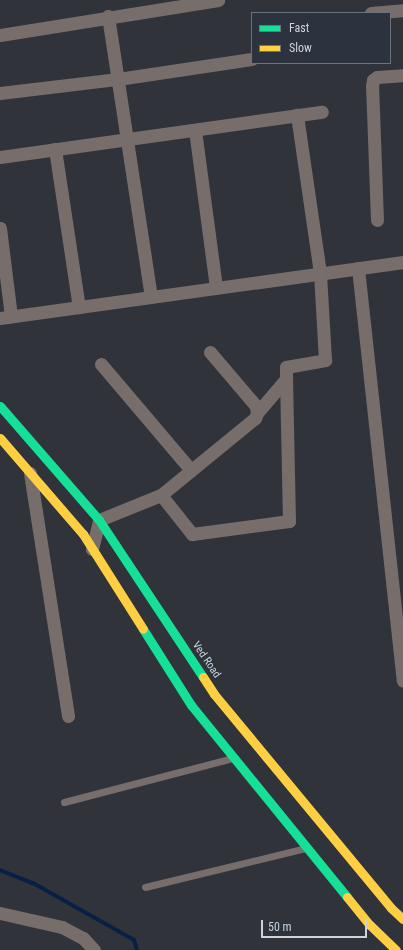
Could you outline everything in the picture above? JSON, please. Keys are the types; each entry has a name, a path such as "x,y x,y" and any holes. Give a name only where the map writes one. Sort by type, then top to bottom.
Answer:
{"main road":[{"name":"Ved Road","path":"0,406 99,520 214,694 391,908 403,919"},
{"path":"0,438 83,534 191,705 370,924 396,950"}],"street":[{"path":"0,34 218,0"},
{"path":"375,12 396,7"},
{"path":"108,16 151,297"},
{"path":"0,93 118,79 251,59"},
{"path":"377,220 373,80 376,78 403,76"},
{"path":"0,157 322,112"},
{"path":"161,495 192,534 289,521 286,367 325,360 320,273 297,115"},
{"path":"195,130 216,288"},
{"path":"55,149 79,307"},
{"path":"0,228 6,317 403,262"},
{"path":"358,268 403,680"},
{"path":"210,352 256,406 257,413"},
{"path":"101,364 191,470"},
{"path":"92,549 99,520 161,495 255,418 257,413 286,379"},
{"path":"30,473 68,716"},
{"path":"0,913 62,927 83,938 94,950"}],"lane":[{"path":"64,802 234,758"},
{"path":"145,887 307,847"}],"waterway":[{"path":"0,870 33,883 134,940 137,950"}],"traffic: fast":[{"path":"0,406 99,520 203,677"},
{"path":"143,629 191,705 347,897"}],"traffic: slow":[{"path":"0,438 83,534 143,629"},
{"path":"203,677 214,694 391,908 403,919"},
{"path":"347,897 370,925 396,950"}]}
